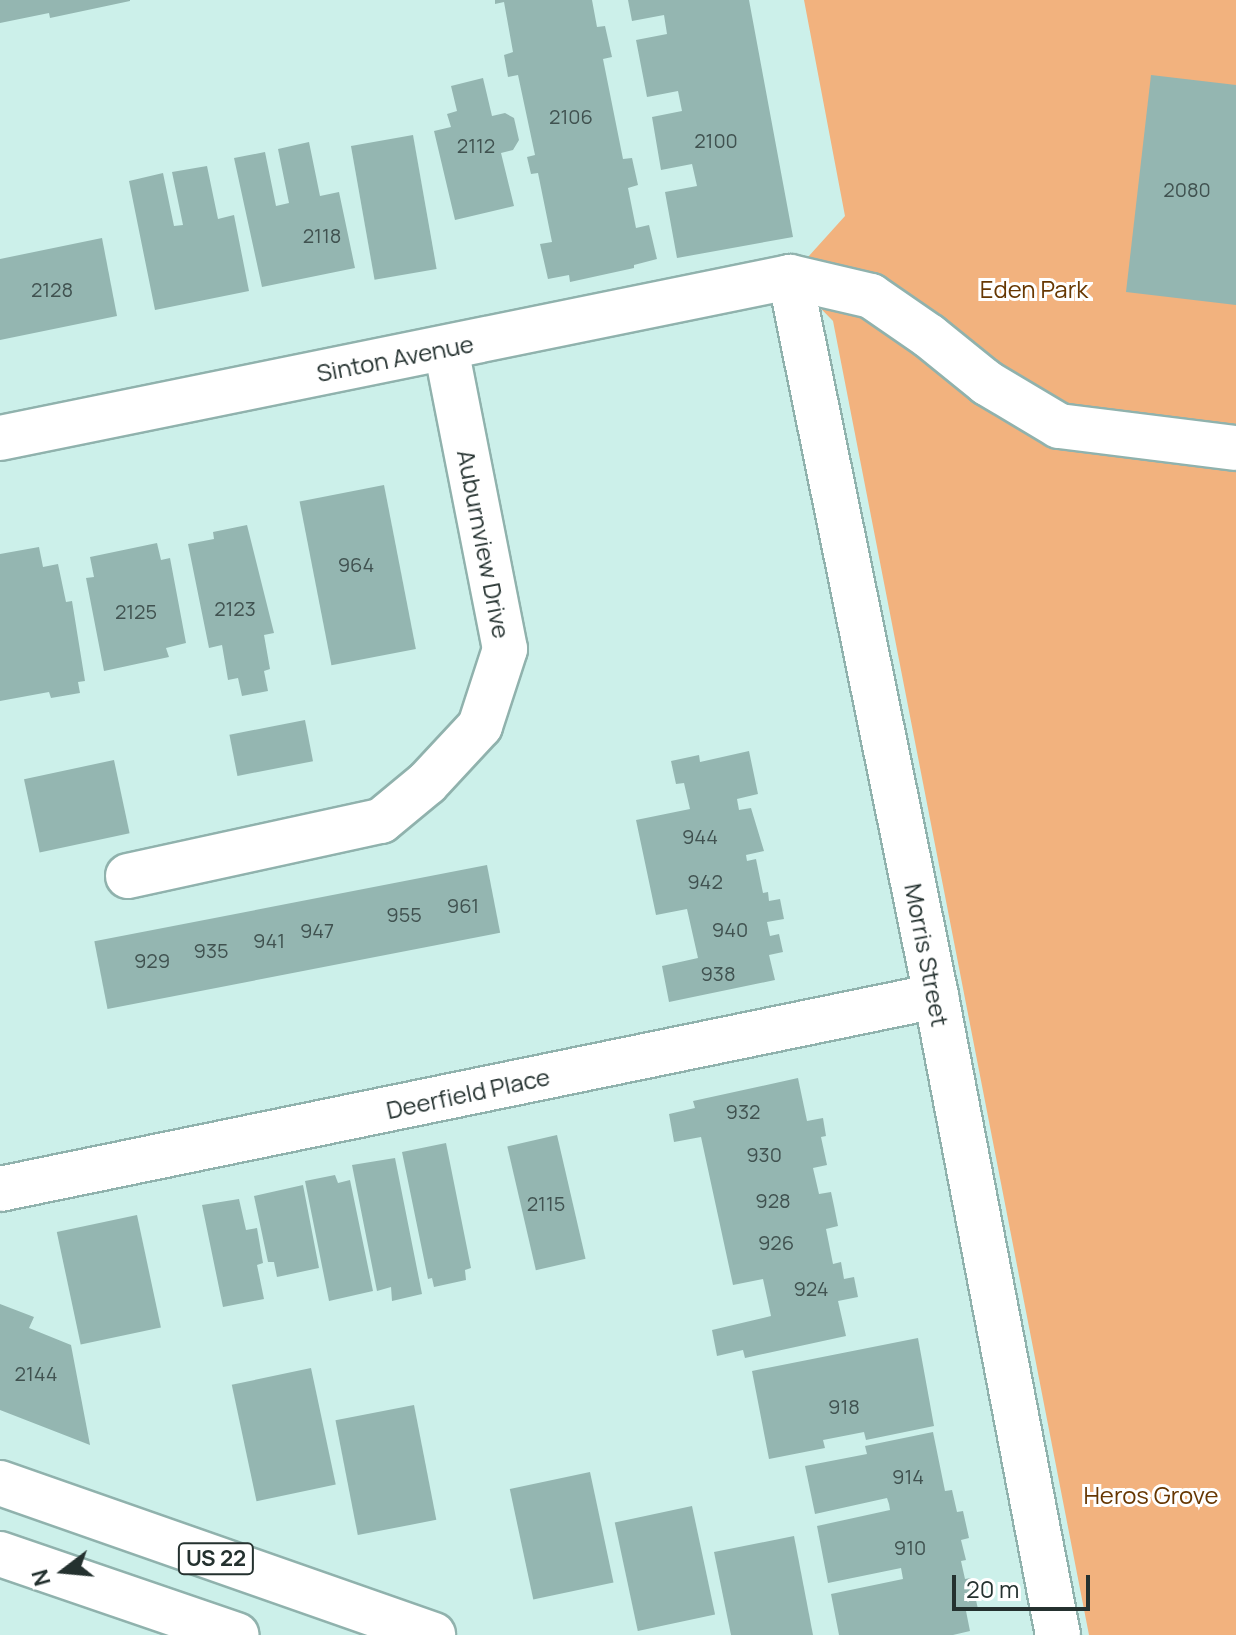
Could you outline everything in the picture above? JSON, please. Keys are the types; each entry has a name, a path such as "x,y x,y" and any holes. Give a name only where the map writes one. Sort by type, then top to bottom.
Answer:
{"street":[{"name":"Sinton Avenue","path":"0,438 790,277"},
{"path":"790,277 871,296 987,383 1059,426 1236,448"},
{"name":"Morris Street","path":"790,277 936,996 1058,1635"},
{"name":"Auburnview Drive","path":"128,876 381,821 427,783 480,726 505,649 446,348"},
{"name":"Deerfield Place","path":"0,1189 936,996"},
{"name":"US 22","path":"0,1483 433,1635"},
{"name":"US 22","path":"0,1554 236,1635"}],"green space":[{"name":"Eden Park","path":"804,0 1236,0 1236,1635 1089,1635 833,321 790,277 845,216"}],"building":[{"path":"0,0 130,1 50,18 49,13 0,23"},
{"path":"495,0 592,0 597,27 605,26 612,57 603,59 623,159 632,158 638,185 628,188 636,228 649,225 657,259 634,265 634,268 570,282 569,275 548,279 540,244 552,242 538,173 531,174 527,157 535,155 518,75 508,77 504,55 513,52 504,2 495,4"},
{"path":"628,0 749,0 793,237 677,258 665,192 697,186 692,164 661,170 652,117 682,111 678,91 647,97 636,40 667,34 664,15 632,21"},
{"path":"1151,75 1236,85 1236,305 1126,292"},
{"path":"483,78 492,116 505,113 514,118 519,140 513,150 501,153 514,206 455,220 434,131 451,127 447,114 457,111 451,86"},
{"path":"413,135 437,269 375,280 351,146"},
{"path":"309,142 320,196 339,192 355,268 262,287 234,158 265,152 276,206 289,203 278,149"},
{"path":"207,166 218,219 234,215 249,291 155,310 129,181 163,173 174,226 183,225 172,172"},
{"path":"102,238 117,316 0,340 0,259"},
{"path":"384,485 416,649 331,665 300,501"},
{"path":"247,525 274,633 264,635 270,669 264,671 268,691 242,696 238,678 228,680 222,645 209,648 188,544 214,539 213,532"},
{"path":"157,543 161,560 170,558 186,643 166,648 169,657 104,671 86,578 94,577 90,557"},
{"path":"39,547 43,567 58,564 66,602 72,601 85,681 78,682 80,693 51,698 49,692 0,701 0,554"},
{"path":"305,720 313,761 237,776 229,735"},
{"path":"749,751 758,794 737,799 739,810 751,808 764,851 746,855 747,861 756,859 763,893 768,892 769,901 780,899 784,919 767,922 770,936 779,934 783,952 769,955 775,980 669,1002 662,966 698,958 687,909 656,915 636,820 690,809 684,783 676,784 671,761 699,755 700,762"},
{"path":"114,760 130,833 40,852 24,779"},
{"path":"487,865 500,933 108,1009 94,941"},
{"path":"798,1078 807,1121 823,1118 826,1136 821,1137 827,1165 813,1168 819,1194 831,1192 834,1206 838,1226 826,1229 833,1264 841,1262 844,1279 854,1277 858,1297 838,1301 846,1336 745,1358 743,1350 717,1356 712,1330 771,1316 763,1279 733,1285 701,1137 674,1142 669,1114 695,1108 693,1101"},
{"path":"557,1135 586,1259 536,1270 507,1146"},
{"path":"446,1143 471,1268 465,1270 466,1280 434,1287 432,1278 428,1279 402,1152"},
{"path":"395,1158 422,1294 392,1301 391,1287 377,1291 352,1165"},
{"path":"335,1175 338,1183 350,1180 373,1291 329,1301 305,1181"},
{"path":"303,1185 319,1268 277,1277 274,1262 268,1262 254,1196"},
{"path":"239,1199 246,1230 257,1228 263,1263 257,1265 264,1299 223,1307 202,1205"},
{"path":"137,1215 161,1327 81,1345 57,1232"},
{"path":"0,1304 34,1317 29,1328 71,1345 90,1445 0,1410"},
{"path":"918,1338 934,1426 866,1440 864,1432 823,1440 825,1448 769,1459 752,1371"},
{"path":"311,1368 336,1484 257,1501 232,1385"},
{"path":"414,1405 436,1520 358,1535 335,1420"},
{"path":"933,1432 945,1491 952,1490 957,1512 963,1511 969,1538 961,1540 966,1560 961,1561 965,1579 971,1578 978,1609 966,1611 970,1631 953,1635 839,1635 831,1594 903,1579 901,1568 828,1583 817,1526 890,1510 889,1504 887,1498 815,1514 805,1466 867,1454 865,1446"},
{"path":"590,1472 613,1583 533,1600 510,1489"},
{"path":"692,1506 715,1615 638,1631 615,1522"},
{"path":"794,1536 813,1635 731,1635 714,1552"}],"park label":[{"name":"Heros Grove","path":"1151,1495"}]}
